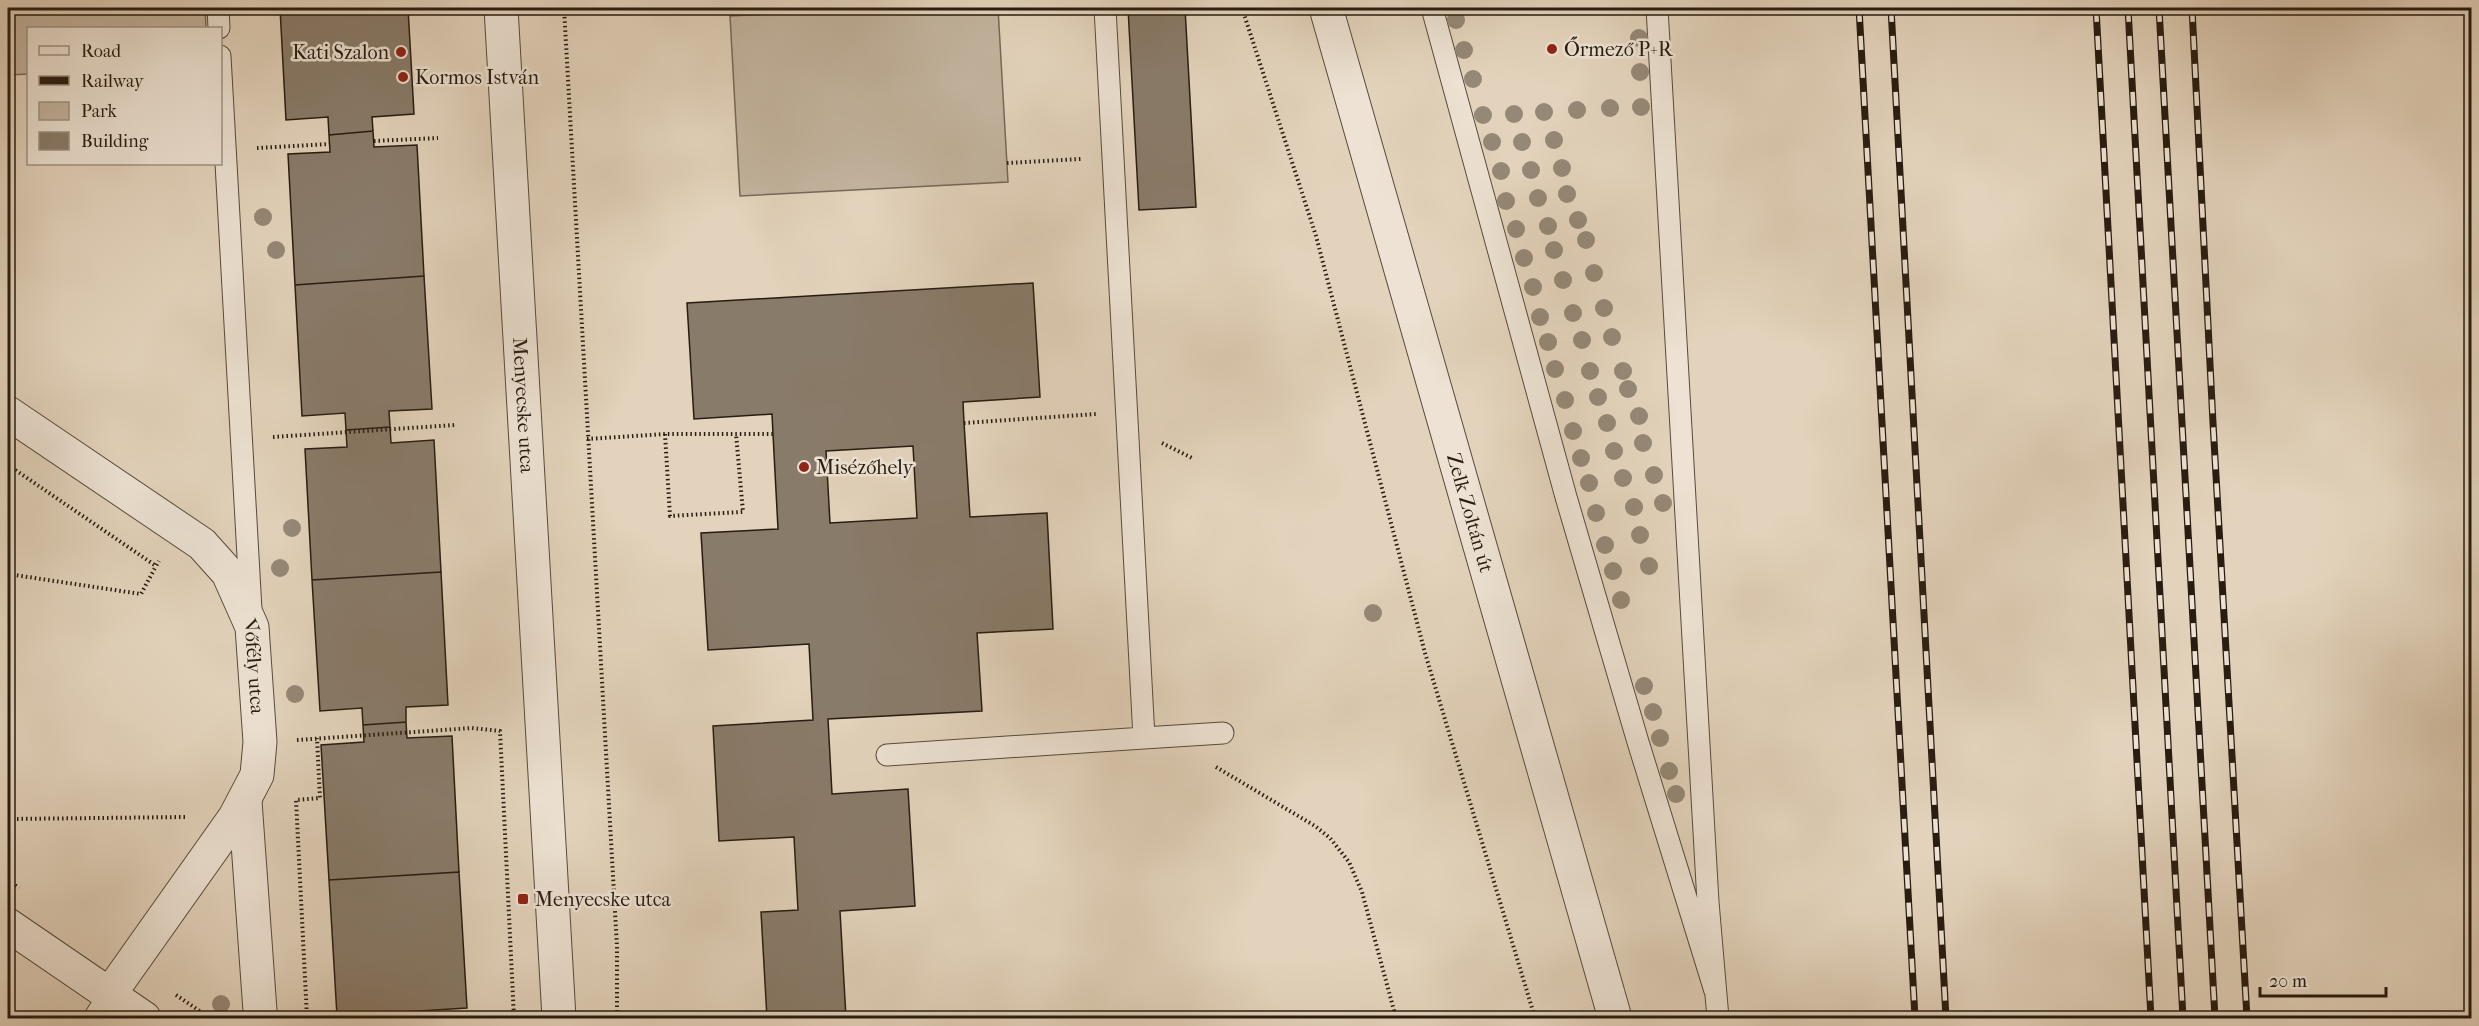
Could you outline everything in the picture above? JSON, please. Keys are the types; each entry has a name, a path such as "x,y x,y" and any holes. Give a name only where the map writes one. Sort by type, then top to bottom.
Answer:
{"street":[{"name":"Menyecske utca","path":"501,8 559,1018"},
{"name":"Zelk Zoltán út","path":"1326,8 1615,1018"},
{"name":"Vőfély utca","path":"8,413 202,544 228,573 252,627 260,742 257,775 240,809 101,1007"},
{"path":"240,809 260,1011"},
{"path":"8,925 101,1007 144,1018"}],"lane":[{"path":"218,8 219,27"},
{"path":"1105,8 1144,738"},
{"path":"1432,8 1569,508 1715,991"},
{"path":"1657,8 1708,902 1718,1018"},
{"path":"222,87 252,627"},
{"path":"887,755 1223,733"}],"path":[{"path":"564,8 616,935 617,1018"},
{"path":"1242,8 1316,236 1425,653 1535,1018"},
{"path":"1482,12 1543,8"},
{"path":"374,141 438,138"},
{"path":"226,150 330,144"},
{"path":"1007,163 1112,157"},
{"path":"964,423 1126,411"},
{"path":"242,439 455,425"},
{"path":"587,439 665,434 773,434"},
{"path":"665,434 669,516 743,512 736,434"},
{"path":"8,574 141,594 156,566"},
{"path":"260,742 472,728 500,731 514,1018"},
{"path":"1171,736 1216,767 1315,826 1341,850 1355,873 1362,892 1396,1018"},
{"path":"307,1018 296,800 320,798 317,738"},
{"path":"8,819 240,809"},
{"path":"425,1018 486,1016"}],"green space":[{"path":"8,8 205,8 206,27 27,27 27,74 8,75"},
{"path":"893,8 998,8 1008,182 740,196 730,16"}],"building":[{"path":"280,8 408,8 414,114 372,117 373,131 329,135 328,117 286,120"},
{"path":"1128,8 1185,8 1196,207 1139,210"},
{"path":"373,131 374,147 417,145 424,276 295,285 288,154 330,152 329,135"},
{"path":"424,276 432,409 389,411 390,427 346,430 345,413 302,416 295,285"},
{"path":"1033,283 1040,397 963,402 964,423 970,517 1047,513 1053,629 977,633 982,711 828,719 832,794 908,789 915,906 840,911 846,1018 767,1018 761,912 798,910 794,837 719,841 713,726 813,720 809,644 708,650 701,533 778,529 772,414 694,419 687,303","holes":["913,446 917,518 830,523 826,451"]},
{"path":"390,427 391,443 434,440 441,572 312,580 305,449 347,447 346,430"},
{"path":"441,572 448,705 406,707 406,722 363,725 362,708 320,711 312,580"},
{"path":"406,722 407,738 452,736 459,872 329,880 321,745 364,742 363,725"},
{"path":"459,872 467,1008 337,1016 329,880"}],"railway":[{"path":"1859,8 1915,1018"},
{"path":"1891,8 1946,1018"},
{"path":"2096,8 2151,1018"},
{"path":"2128,8 2183,1018"},
{"path":"2159,8 2215,1018"},
{"path":"2192,8 2247,1018"}],"place":[{"name":"Őrmező P+R","path":"1552,49"},
{"name":"Kati Szalon","path":"401,52"},
{"name":"Kormos István","path":"403,77"},
{"name":"Misézőhely","path":"804,467"},
{"name":"Menyecske utca","path":"523,899"}]}
